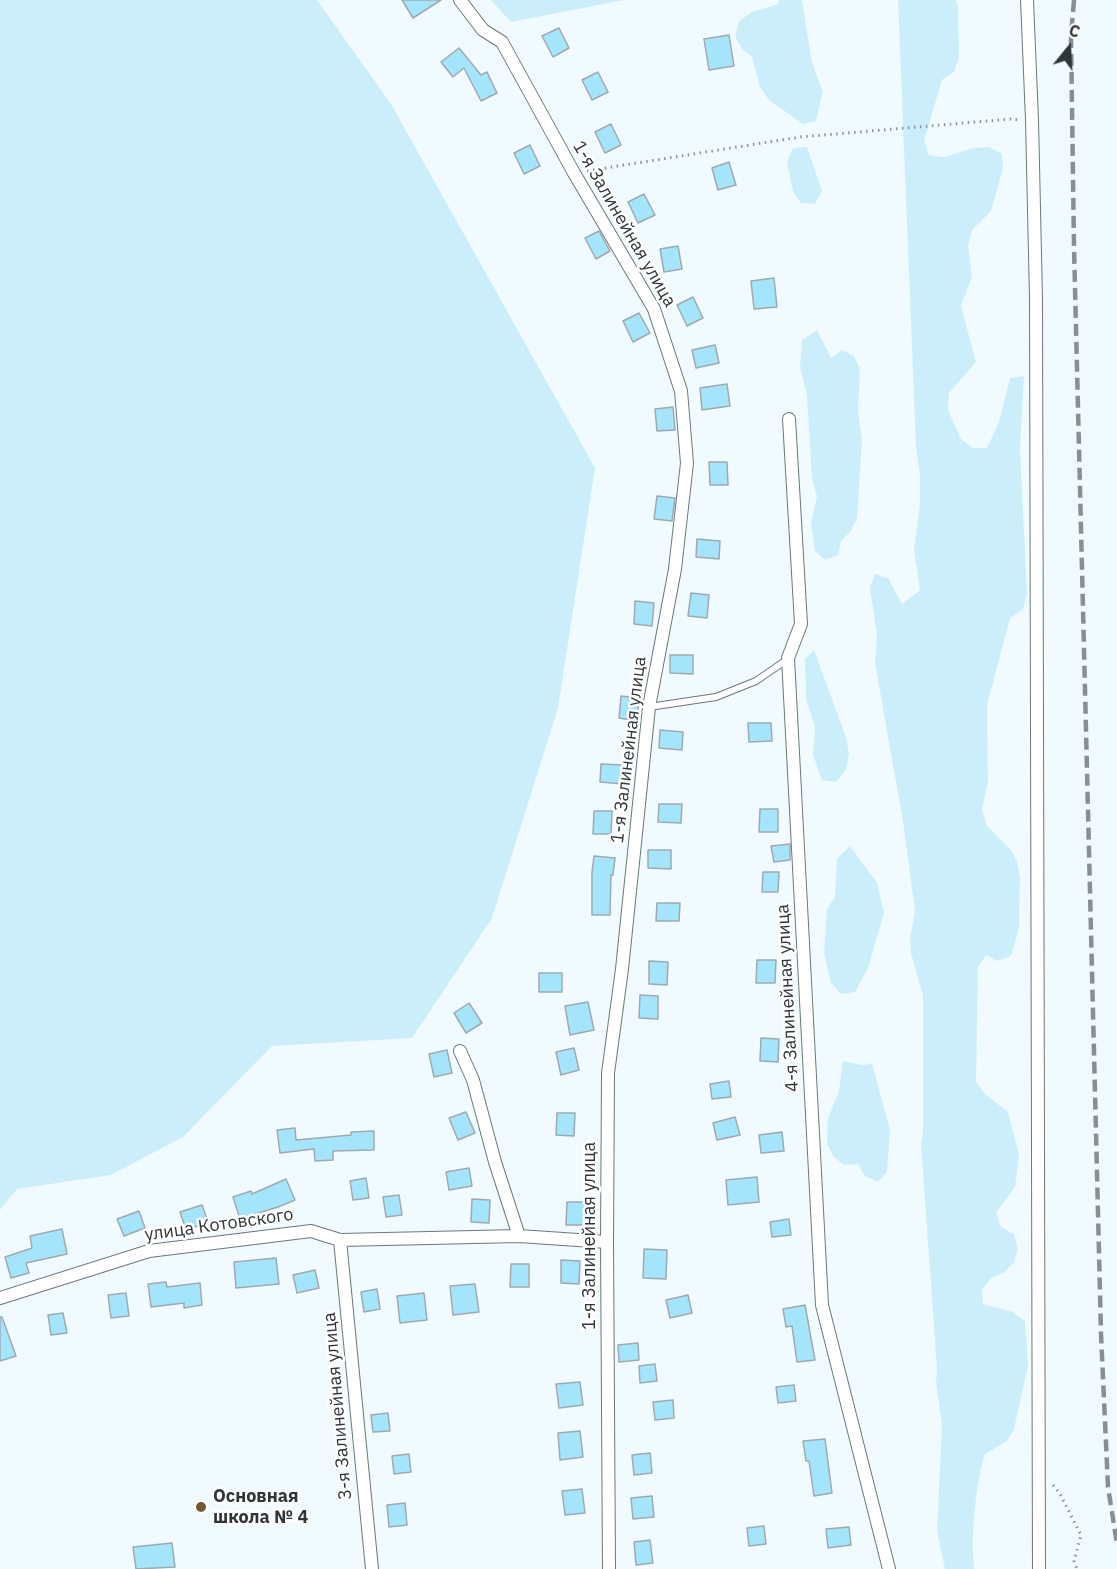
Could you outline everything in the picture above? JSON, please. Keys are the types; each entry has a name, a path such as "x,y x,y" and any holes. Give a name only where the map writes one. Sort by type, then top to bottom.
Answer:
{"street":[{"name":"1-я Залинейная улица","path":"460,0 483,30 502,42 574,173 654,309 681,391 687,463 675,569 649,707 622,969 608,1073 609,1569"},
{"path":"1027,0 1036,311 1039,1569"},
{"name":"4-я Залинейная улица","path":"789,419 801,624 788,658 822,1305 889,1569"},
{"path":"460,1051 472,1080 519,1236"},
{"name":"улица Котовского","path":"0,1298 150,1251 311,1231 340,1240 519,1236 607,1242"},
{"name":"3-я Залинейная улица","path":"340,1240 372,1569"}],"lane":[{"path":"649,707 716,697 756,681 788,658"}],"path":[{"path":"574,173 800,137 1011,119 1032,120"},
{"path":"1053,1485 1081,1535 1074,1561 1077,1569"}],"shaded area":[{"path":"0,0 317,0 391,104 595,468 558,708 492,918 412,1038 272,1046 183,1137 111,1175 17,1189 0,1210"},
{"path":"491,0 624,0 511,22"},
{"path":"779,0 802,0 812,63 823,91 816,121 803,124 769,100 760,87 752,57 742,49 735,36 739,21 752,12 779,4"},
{"path":"898,0 956,0 958,7 959,57 954,72 942,80 924,141 929,155 944,157 973,148 989,147 1002,154 1003,168 991,211 972,230 968,245 972,277 961,306 976,362 949,393 948,410 961,439 973,448 987,448 999,422 1010,378 1024,376 1020,448 1027,595 1023,609 1010,618 987,705 988,782 982,810 987,826 1011,850 1017,862 1020,877 1019,928 1011,956 997,961 986,955 978,967 976,1082 985,1094 1008,1112 1019,1155 1015,1187 996,1213 1001,1227 1014,1234 1018,1249 1014,1262 1005,1272 990,1279 982,1290 983,1304 1013,1312 1025,1321 1028,1365 1014,1429 1007,1441 984,1455 974,1512 974,1569 945,1569 937,1531 942,1425 936,1383 937,1369 921,1144 923,1130 923,996 911,953 910,939 915,911 903,821 875,663 877,636 870,587 875,574 888,578 902,604 920,590 914,550 920,505 920,475 916,447"},
{"path":"807,147 822,191 815,204 801,203 793,191 787,162 793,148"},
{"path":"817,330 831,358 842,350 854,356 860,369 858,412 862,440 857,518 851,531 841,541 838,555 825,560 815,551 811,524 817,496 812,479 807,395 800,367 802,340"},
{"path":"814,650 846,737 849,754 846,770 836,782 822,780 813,755 815,727 806,699 805,659"},
{"path":"850,846 877,883 884,913 868,968 855,992 841,994 831,983 824,953 827,909 835,897 837,859"},
{"path":"843,1061 862,1065 872,1064 890,1129 887,1172 878,1182 865,1176 858,1164 844,1165 834,1157 827,1144 828,1118 839,1091"}],"building":[{"path":"402,0 441,0 413,18"},
{"path":"559,28 569,48 553,57 542,36"},
{"path":"729,35 734,66 709,70 704,39"},
{"path":"459,48 481,75 487,72 497,93 481,101 464,68 453,77 441,62"},
{"path":"598,72 608,92 592,100 582,80"},
{"path":"611,124 621,145 605,153 595,132"},
{"path":"530,145 540,166 524,174 514,153"},
{"path":"729,162 736,185 718,190 712,168"},
{"path":"644,194 655,215 638,223 628,202"},
{"path":"599,231 610,251 596,259 585,238"},
{"path":"678,246 682,269 664,272 660,249"},
{"path":"774,278 777,307 754,309 751,281"},
{"path":"693,297 703,318 687,326 677,305"},
{"path":"639,313 650,333 633,342 623,321"},
{"path":"715,345 719,363 696,368 692,350"},
{"path":"727,384 730,406 702,410 700,388"},
{"path":"673,407 675,430 657,431 655,409"},
{"path":"709,462 727,462 728,485 710,485"},
{"path":"657,496 675,498 672,521 654,519"},
{"path":"697,539 720,541 719,559 696,557"},
{"path":"691,593 709,595 707,618 688,616"},
{"path":"635,601 654,603 652,626 634,624"},
{"path":"670,655 693,655 693,674 670,673"},
{"path":"621,696 639,698 637,721 619,718"},
{"path":"748,723 771,723 772,741 749,742"},
{"path":"660,730 683,732 682,750 659,748"},
{"path":"601,764 624,765 623,784 600,782"},
{"path":"659,804 682,804 681,823 658,822"},
{"path":"760,809 778,809 778,832 759,832"},
{"path":"594,811 612,811 611,834 593,834"},
{"path":"790,844 790,860 774,862 771,846"},
{"path":"648,850 671,850 671,869 648,868"},
{"path":"594,856 615,858 613,875 611,875 610,915 592,915"},
{"path":"763,872 779,872 778,892 762,892"},
{"path":"657,903 680,903 679,921 656,921"},
{"path":"757,960 776,960 775,983 756,983"},
{"path":"649,961 668,962 667,985 649,984"},
{"path":"539,973 562,973 562,992 539,992"},
{"path":"640,995 658,996 658,1019 639,1018"},
{"path":"588,1002 594,1030 570,1035 565,1006"},
{"path":"469,1003 482,1023 466,1033 454,1013"},
{"path":"761,1038 779,1039 778,1062 760,1061"},
{"path":"574,1048 579,1070 561,1075 556,1052"},
{"path":"447,1050 452,1073 434,1077 429,1054"},
{"path":"729,1081 731,1097 712,1099 710,1084"},
{"path":"466,1112 475,1133 458,1140 449,1118"},
{"path":"557,1113 575,1113 574,1136 556,1135"},
{"path":"735,1117 740,1135 717,1140 713,1123"},
{"path":"295,1128 296,1140 374,1131 374,1150 333,1151 333,1160 315,1161 314,1149 280,1153 277,1130"},
{"path":"782,1132 784,1151 761,1153 759,1135"},
{"path":"469,1168 472,1186 449,1190 446,1172"},
{"path":"757,1177 759,1202 728,1205 726,1180"},
{"path":"366,1178 369,1198 353,1200 350,1181"},
{"path":"286,1179 295,1200 240,1219 233,1197 251,1191 252,1194"},
{"path":"399,1195 402,1215 386,1217 383,1197"},
{"path":"472,1199 490,1200 489,1223 471,1222"},
{"path":"567,1202 585,1202 585,1225 566,1225"},
{"path":"202,1205 208,1222 186,1230 180,1212"},
{"path":"139,1211 145,1228 124,1236 117,1219"},
{"path":"789,1219 791,1235 772,1237 770,1222"},
{"path":"62,1229 67,1254 26,1263 29,1273 11,1278 5,1257 32,1248 30,1236"},
{"path":"644,1249 667,1250 666,1279 643,1278"},
{"path":"276,1258 279,1284 236,1288 234,1262"},
{"path":"561,1260 580,1261 579,1284 561,1283"},
{"path":"511,1264 529,1264 529,1287 510,1287"},
{"path":"315,1270 319,1288 297,1293 293,1275"},
{"path":"166,1282 167,1287 200,1283 202,1305 184,1308 184,1303 151,1307 148,1284"},
{"path":"475,1284 479,1312 453,1315 450,1286"},
{"path":"377,1289 380,1309 364,1312 361,1292"},
{"path":"126,1293 129,1316 111,1318 108,1295"},
{"path":"424,1293 427,1320 400,1323 397,1296"},
{"path":"688,1295 692,1313 670,1318 666,1300"},
{"path":"805,1305 815,1360 797,1362 792,1326 786,1327 783,1309"},
{"path":"63,1313 67,1333 51,1335 48,1315"},
{"path":"0,1317 2,1317 16,1356 0,1361"},
{"path":"638,1343 639,1360 619,1362 618,1345"},
{"path":"655,1364 657,1381 640,1383 639,1366"},
{"path":"580,1382 583,1405 559,1408 556,1384"},
{"path":"794,1385 796,1401 778,1403 776,1387"},
{"path":"673,1400 674,1418 655,1420 653,1402"},
{"path":"388,1413 390,1431 373,1432 371,1415"},
{"path":"580,1431 583,1457 560,1460 558,1433"},
{"path":"825,1439 832,1493 814,1496 809,1461 806,1461 803,1441"},
{"path":"650,1453 652,1473 634,1475 632,1455"},
{"path":"409,1454 411,1472 394,1474 392,1456"},
{"path":"582,1489 585,1513 565,1515 562,1491"},
{"path":"652,1496 654,1517 633,1519 631,1498"},
{"path":"405,1503 407,1525 389,1527 387,1505"},
{"path":"764,1526 766,1544 749,1546 747,1528"},
{"path":"849,1527 851,1545 828,1548 826,1529"},
{"path":"650,1540 653,1563 636,1565 634,1542"},
{"path":"172,1543 175,1567 136,1569 133,1547"}],"railway":[{"path":"1074,0 1071,36 1074,247 1101,1334 1108,1487 1117,1544"}],"place":[{"name":"Основная школа № 4","path":"201,1507"}]}
